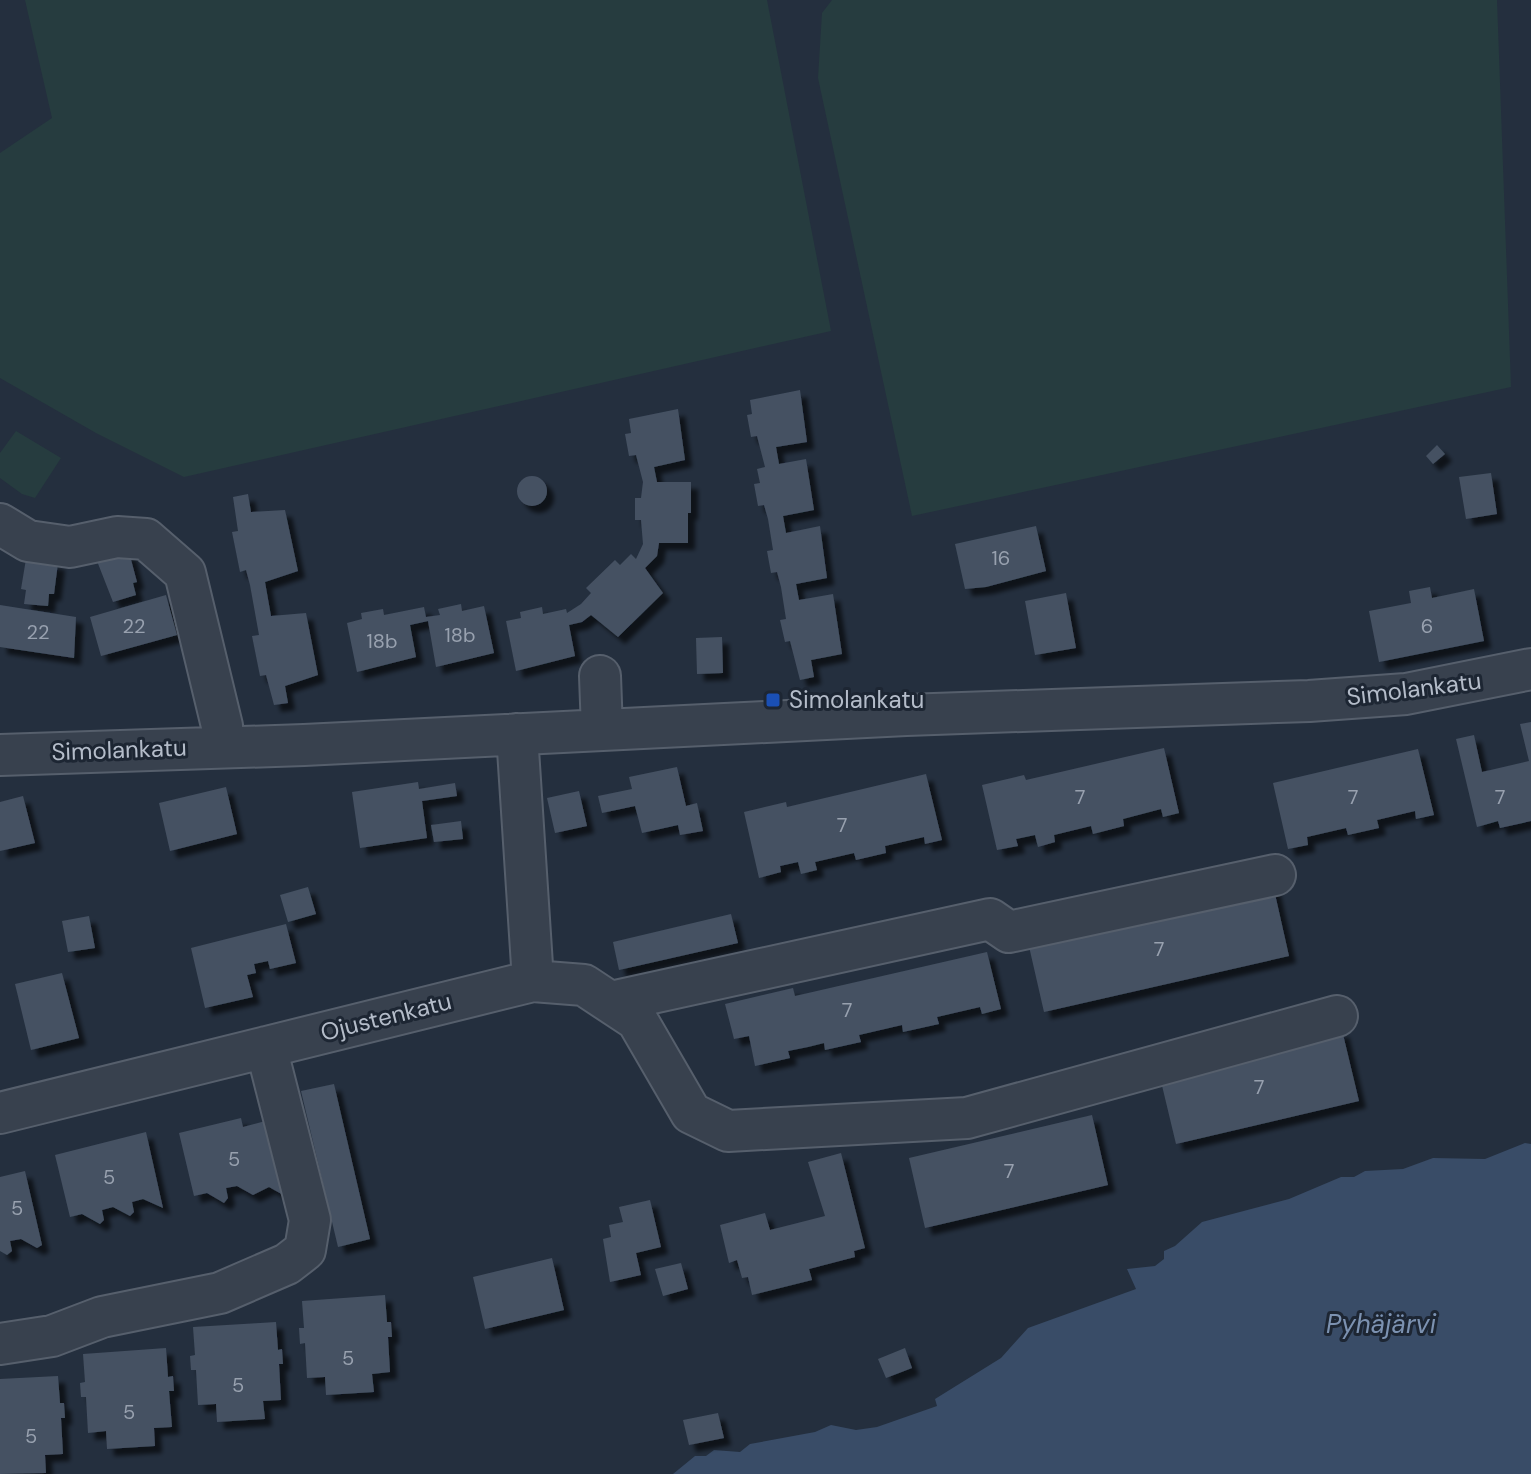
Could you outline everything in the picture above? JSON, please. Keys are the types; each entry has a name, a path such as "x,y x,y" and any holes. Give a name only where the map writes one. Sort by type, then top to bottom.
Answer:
{"street":[{"path":"0,524 28,541 70,547 117,537 146,539 185,573 222,726 223,747"},
{"name":"Simolankatu","path":"0,755 1325,700 1406,694 1531,669"},
{"path":"600,676 602,730"},
{"path":"517,734 533,981"},
{"path":"611,1002 990,919 1009,932 1275,875"},
{"name":"Ojustenkatu","path":"0,1113 533,981 584,985 637,1020 691,1113 728,1131 967,1118 1337,1016"},
{"path":"0,1344 52,1336 102,1317 220,1293 287,1264 305,1250 310,1220 266,1047"}],"green space":[{"path":"25,0 767,0 831,331 184,477 96,433 0,378 0,153 52,118"},
{"path":"832,0 1497,0 1511,387 912,516 818,78 822,13"},
{"path":"16,431 61,458 35,498 22,494 0,478 0,453"}],"water":[{"name":"Pyhäjärvi","path":"1525,1143 1531,1144 1531,1474 673,1474 695,1456 706,1456 714,1450 740,1452 750,1444 815,1432 831,1425 856,1430 877,1427 937,1406 935,1399 1001,1358 1028,1328 1136,1289 1127,1269 1155,1266 1164,1259 1164,1251 1175,1246 1202,1222 1289,1199 1341,1177 1354,1177 1365,1171 1403,1169 1433,1158 1485,1159"}],"building":[{"path":"800,390 807,442 776,447 779,464 806,459 814,510 783,516 786,533 820,526 827,578 796,584 799,600 833,594 842,654 811,660 814,677 800,680 790,641 785,642 780,620 786,619 777,572 771,573 767,551 773,550 768,519 764,505 758,506 754,484 760,483 757,469 765,467 757,436 751,437 747,415 752,414 750,400"},
{"path":"678,409 685,460 654,467 657,482 691,482 691,513 688,513 688,543 659,543 657,556 645,568 663,593 618,637 591,615 582,622 569,625 575,656 516,671 506,621 521,618 520,612 542,607 543,614 566,609 567,613 591,593 586,588 615,560 620,565 631,554 636,559 643,544 641,520 635,520 635,498 641,498 643,482 636,455 629,456 625,434 631,433 629,419"},
{"path":"1437,445 1445,454 1433,464 1426,456"},
{"path":"1491,473 1497,514 1466,519 1459,477"},
{"path":"532,476 538,477 546,485 546,497 538,505 532,506 526,505 518,497 517,491 518,485 526,477"},
{"path":"248,494 251,512 285,510 298,571 265,582 271,616 306,613 318,675 285,686 288,703 274,705 266,675 260,676 252,636 259,635 250,585 246,570 240,572 232,532 238,531 233,497"},
{"path":"1036,526 1046,571 986,587 965,589 955,544"},
{"path":"129,552 137,582 133,583 136,595 113,602 97,561"},
{"path":"26,559 58,563 54,594 49,594 48,606 24,604 26,590 21,589"},
{"path":"1430,587 1432,598 1474,589 1484,641 1379,662 1369,611 1411,603 1409,591"},
{"path":"1066,593 1076,648 1035,655 1025,601"},
{"path":"166,595 177,635 101,656 90,617"},
{"path":"461,604 462,611 484,606 494,653 436,667 428,621 410,625 416,657 357,672 347,623 362,619 361,613 383,609 384,615 424,607 426,617 440,615 438,609"},
{"path":"0,605 76,617 74,658 0,647"},
{"path":"722,637 723,673 697,674 696,638"},
{"path":"1531,722 1531,821 1500,828 1498,821 1477,827 1456,739 1474,735 1482,772 1529,761 1520,724"},
{"path":"1164,748 1179,813 1163,817 1161,809 1123,819 1124,826 1093,834 1091,826 1054,835 1055,842 1038,847 1035,835 1016,839 1018,846 997,850 982,785 1024,775 1026,780"},
{"path":"1418,749 1434,815 1416,819 1415,811 1377,820 1379,828 1348,835 1346,828 1307,837 1308,845 1288,849 1273,783"},
{"path":"677,767 686,806 697,803 703,831 680,835 678,825 642,833 635,806 602,813 598,796 632,789 629,777"},
{"path":"926,774 942,840 925,844 924,837 885,846 886,853 856,860 854,853 815,862 817,870 801,874 798,862 780,866 781,872 759,878 744,812 786,802 787,807"},
{"path":"418,782 419,789 455,783 457,796 422,801 427,838 360,848 352,792"},
{"path":"226,787 237,834 170,851 159,803"},
{"path":"579,791 587,826 555,833 547,798"},
{"path":"23,796 35,843 0,851 0,802"},
{"path":"461,821 463,839 434,842 431,825"},
{"path":"1273,885 1289,956 1044,1012 1028,942"},
{"path":"308,887 316,914 288,922 280,895"},
{"path":"731,914 738,943 619,970 613,942"},
{"path":"89,916 95,948 68,952 62,921"},
{"path":"286,924 296,963 270,969 268,961 254,964 256,973 247,975 253,997 205,1008 191,948"},
{"path":"987,952 1001,1009 982,1014 980,1007 937,1017 939,1024 903,1032 902,1025 859,1035 861,1042 825,1050 824,1043 788,1051 790,1058 755,1066 749,1036 734,1039 725,1004 793,988 795,996"},
{"path":"62,973 79,1038 31,1050 15,984"},
{"path":"1342,1030 1359,1101 1176,1144 1159,1073"},
{"path":"334,1084 370,1239 338,1247 301,1091"},
{"path":"1092,1115 1108,1185 925,1228 909,1158"},
{"path":"241,1118 243,1127 273,1119 285,1196 269,1187 253,1195 237,1186 226,1188 228,1198 224,1203 207,1193 194,1196 179,1133"},
{"path":"146,1132 163,1208 143,1199 132,1202 134,1212 130,1216 113,1207 102,1210 104,1220 100,1224 82,1214 70,1217 55,1155"},
{"path":"841,1153 865,1248 854,1251 855,1257 809,1269 812,1280 752,1295 748,1277 742,1278 737,1260 729,1263 720,1225 765,1213 770,1230 825,1216 808,1162"},
{"path":"25,1171 42,1245 37,1248 21,1239 10,1241 12,1251 7,1255 0,1251 0,1177"},
{"path":"650,1200 661,1247 636,1253 641,1275 610,1282 603,1239 611,1237 609,1225 623,1222 619,1207"},
{"path":"552,1258 564,1310 485,1329 473,1277"},
{"path":"681,1263 688,1289 663,1296 655,1269"},
{"path":"385,1295 387,1322 391,1322 392,1337 388,1337 390,1372 372,1374 374,1392 326,1395 325,1377 307,1378 305,1343 300,1344 299,1328 304,1328 302,1301"},
{"path":"276,1322 278,1350 282,1349 283,1364 279,1364 281,1400 263,1401 265,1419 217,1422 216,1404 198,1405 196,1370 191,1370 190,1356 195,1355 193,1327"},
{"path":"166,1348 168,1377 173,1376 174,1391 169,1391 172,1427 154,1428 155,1446 107,1449 106,1431 88,1433 86,1397 81,1397 80,1383 85,1382 83,1354"},
{"path":"905,1348 912,1368 886,1378 878,1359"},
{"path":"58,1376 60,1403 64,1403 65,1418 61,1418 63,1454 45,1455 46,1473 0,1474 0,1379"},
{"path":"718,1413 724,1438 689,1445 683,1420"}],"place":[{"name":"Simolankatu","path":"773,700"}]}
